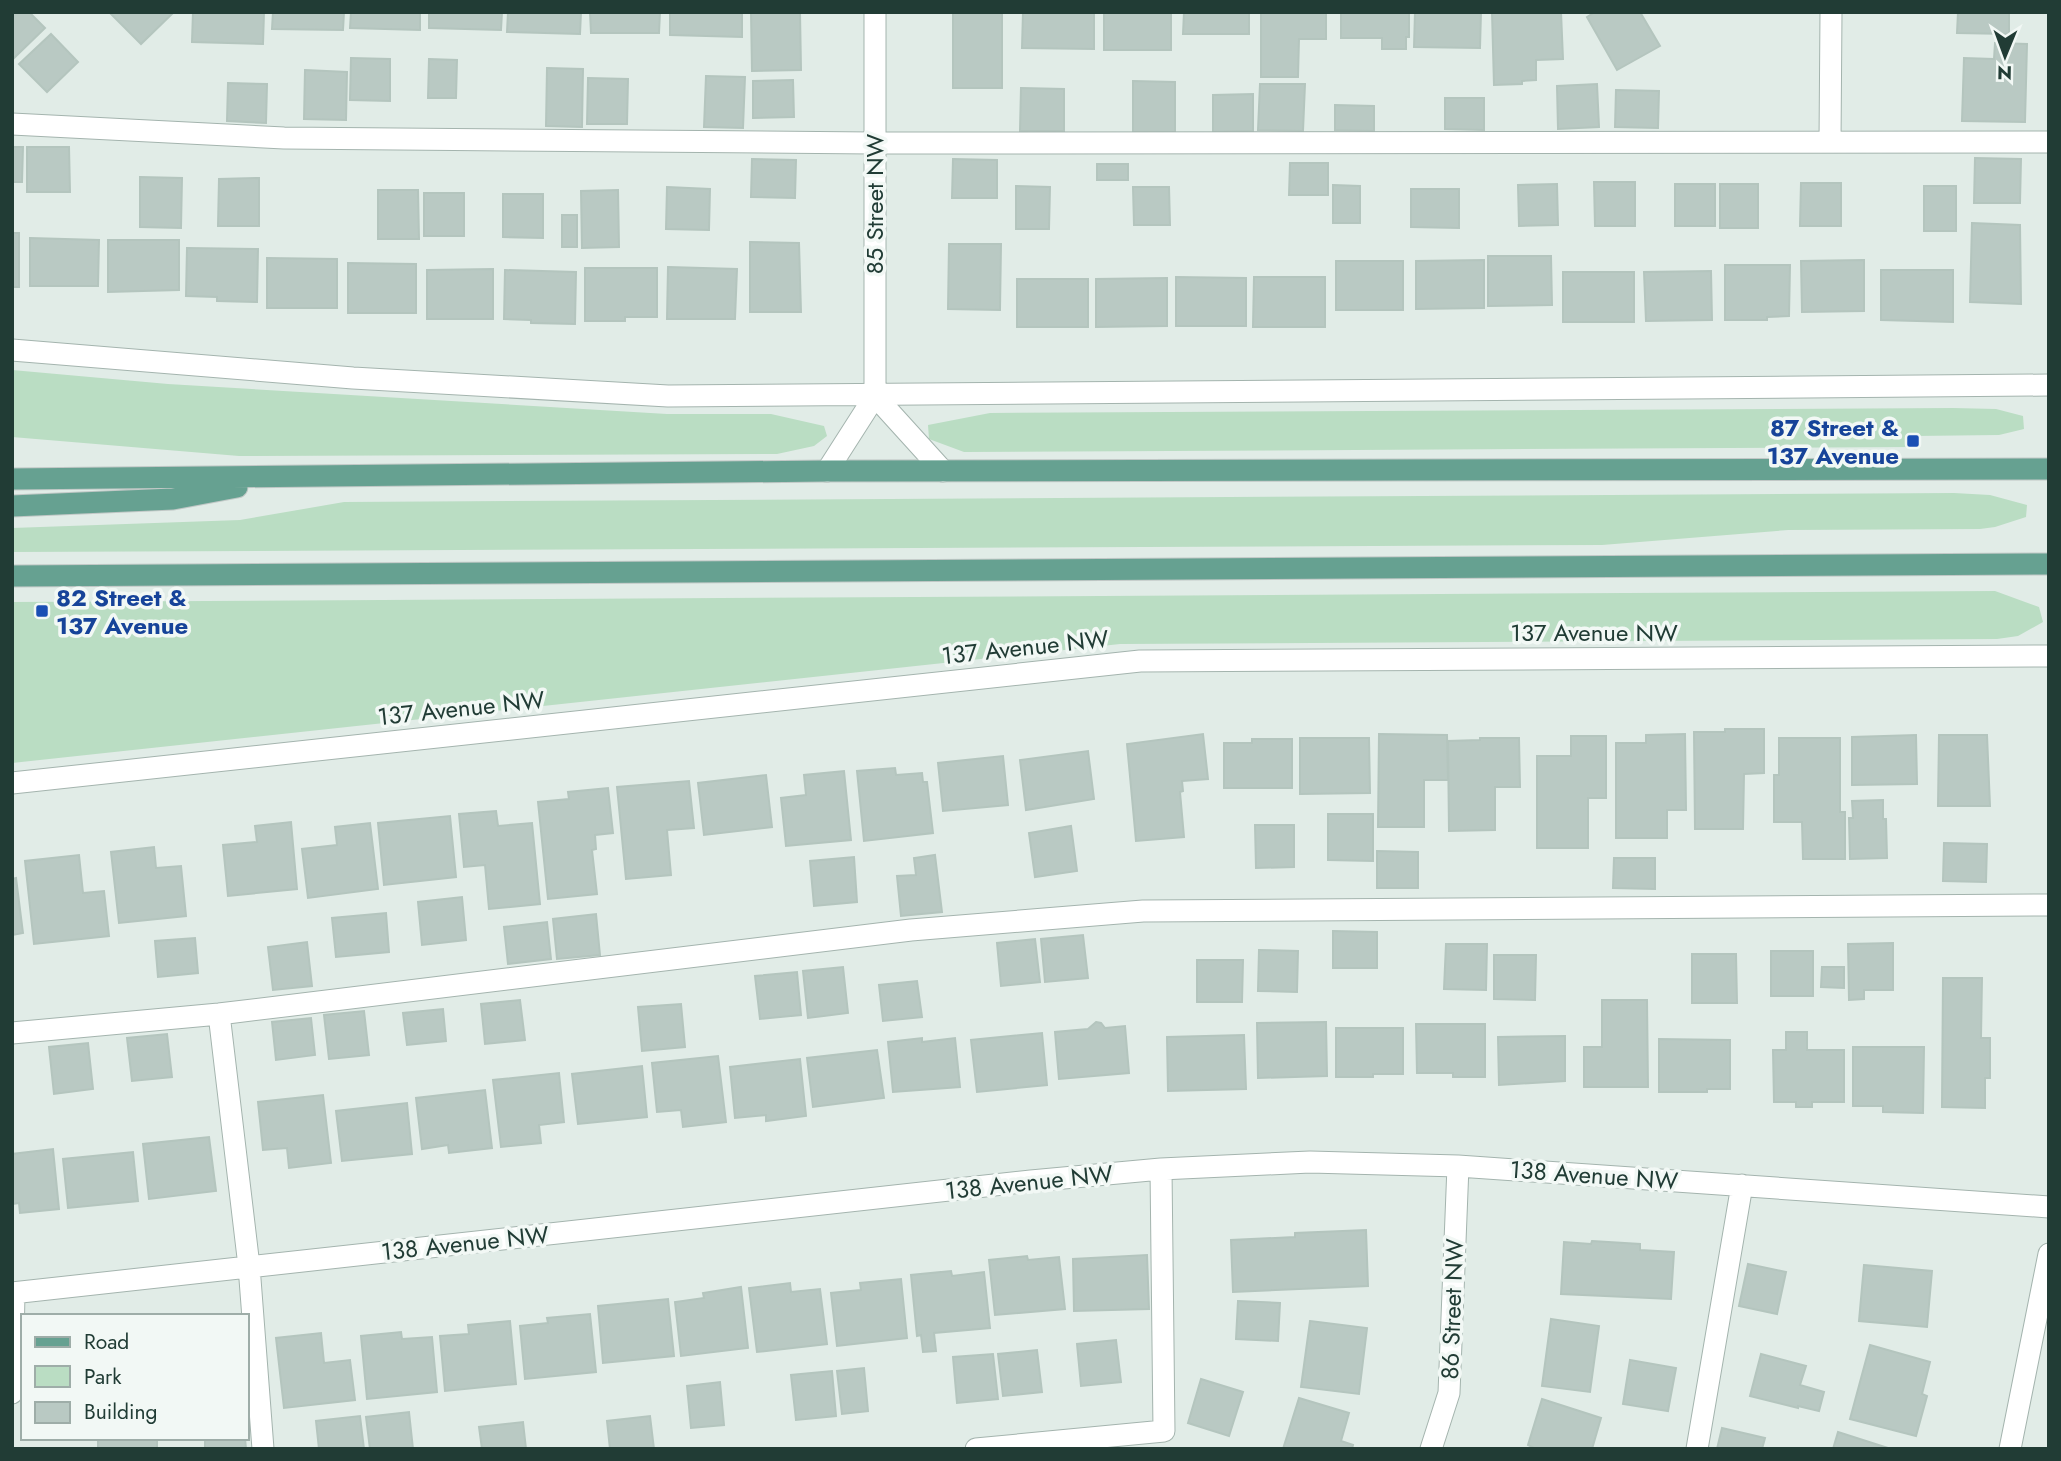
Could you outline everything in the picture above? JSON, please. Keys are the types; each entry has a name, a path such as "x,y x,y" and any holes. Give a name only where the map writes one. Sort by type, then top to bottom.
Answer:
{"main road":[{"path":"12,479 827,471 2049,469"},
{"path":"12,506 173,499 295,477"},
{"path":"12,576 2049,564"}],"street":[{"name":"85 Street NW","path":"875,12 875,396"},
{"path":"1830,142 1831,12"},
{"path":"12,124 284,138 873,143 2049,142"},
{"path":"12,350 353,378 668,396 2049,386"},
{"path":"875,396 943,471"},
{"path":"827,471 875,396"},
{"name":"137 Avenue NW","path":"12,783 1140,661 2049,656"},
{"path":"12,1033 219,1014 911,930 1143,911 2049,905"},
{"path":"219,1014 249,1266 263,1449"},
{"name":"138 Avenue NW","path":"13,1293 1031,1181 1161,1169 1310,1162 1458,1166 2049,1207"},
{"name":"86 Street NW","path":"1431,1449 1449,1393 1458,1166"},
{"path":"976,1449 1161,1440 1161,1169"},
{"path":"1697,1449 1742,1185"},
{"path":"2010,1449 2049,1254"},
{"path":"12,1393 13,1293"}],"green space":[{"path":"12,370 168,384 667,414 771,414 824,426 827,436 814,446 777,454 239,456 12,437"},
{"path":"1996,409 2023,416 2024,429 1999,435 1914,436 1913,447 964,452 929,439 928,425 990,413"},
{"path":"1954,493 1990,495 2027,505 2026,517 1980,529 1788,530 1602,545 12,552 12,528 240,520 344,502"},
{"path":"1995,591 2039,607 2043,622 2018,636 1997,639 1120,644 12,763 12,602"}],"building":[{"path":"12,12 29,12 45,28 14,58 12,56"},
{"path":"109,12 174,12 141,44"},
{"path":"193,12 264,12 263,44 192,42"},
{"path":"273,12 344,12 343,30 272,29"},
{"path":"351,12 420,12 420,30 350,28"},
{"path":"429,12 502,12 501,30 429,28"},
{"path":"508,12 581,12 580,34 507,32"},
{"path":"590,12 660,12 659,33 591,33"},
{"path":"670,12 742,12 742,37 670,35"},
{"path":"751,12 800,12 801,70 752,71"},
{"path":"953,12 1002,12 1002,88 953,88"},
{"path":"1023,12 1094,12 1094,49 1022,48"},
{"path":"1104,12 1171,12 1171,50 1104,50"},
{"path":"1184,12 1249,12 1249,34 1183,34"},
{"path":"1261,12 1326,12 1326,39 1299,39 1298,77 1261,77"},
{"path":"1341,12 1409,12 1406,49 1382,49 1382,38 1341,38"},
{"path":"1415,12 1481,12 1480,48 1414,47"},
{"path":"1492,12 1561,12 1563,59 1536,60 1536,80 1522,81 1522,84 1494,85"},
{"path":"1595,12 1640,12 1660,46 1617,70 1587,17"},
{"path":"1958,12 2009,12 2009,34 1957,33"},
{"path":"51,34 78,62 47,92 19,64"},
{"path":"1995,43 2027,44 2025,122 1962,121 1964,58 1994,59"},
{"path":"351,58 390,59 390,101 350,100"},
{"path":"429,59 457,60 456,98 428,98"},
{"path":"547,68 583,69 582,127 546,126"},
{"path":"305,70 347,72 346,120 304,119"},
{"path":"706,76 745,77 743,128 704,127"},
{"path":"588,78 628,79 627,124 587,124"},
{"path":"793,80 794,117 753,118 753,81"},
{"path":"1133,81 1175,82 1175,132 1133,132"},
{"path":"228,83 267,84 266,123 227,121"},
{"path":"1260,84 1305,84 1303,131 1258,130"},
{"path":"1597,84 1599,127 1558,129 1557,86"},
{"path":"1021,88 1064,89 1064,131 1020,131"},
{"path":"1616,90 1659,91 1658,128 1615,127"},
{"path":"1253,94 1253,131 1213,132 1213,95"},
{"path":"1445,98 1484,98 1484,130 1445,129"},
{"path":"1335,105 1374,106 1374,131 1335,130"},
{"path":"12,147 23,147 22,182 12,182"},
{"path":"27,147 69,147 70,192 27,192"},
{"path":"1975,158 2021,159 2020,203 1974,203"},
{"path":"752,159 796,160 795,198 751,197"},
{"path":"953,159 997,160 997,198 952,198"},
{"path":"1290,163 1328,163 1328,195 1289,195"},
{"path":"1097,164 1128,164 1128,180 1097,180"},
{"path":"140,177 182,178 181,228 140,227"},
{"path":"259,178 259,226 218,226 219,179"},
{"path":"1594,182 1635,182 1635,226 1595,226"},
{"path":"1801,183 1841,183 1841,226 1800,226"},
{"path":"1557,184 1558,225 1519,226 1518,185"},
{"path":"1675,184 1715,184 1715,226 1675,226"},
{"path":"1720,184 1758,184 1758,228 1720,228"},
{"path":"1333,185 1360,186 1360,223 1333,223"},
{"path":"1016,186 1050,187 1049,229 1016,229"},
{"path":"1924,186 1956,186 1956,231 1924,231"},
{"path":"667,187 710,189 709,230 666,229"},
{"path":"1133,187 1169,187 1170,225 1134,225"},
{"path":"1411,189 1459,189 1459,228 1411,227"},
{"path":"378,190 418,190 419,239 378,239"},
{"path":"618,190 619,247 582,248 581,191"},
{"path":"424,193 464,193 464,236 424,236"},
{"path":"503,194 543,194 543,238 503,237"},
{"path":"562,215 577,215 577,247 562,247"},
{"path":"1972,223 2020,225 2021,304 1970,302"},
{"path":"12,233 19,233 19,287 12,287"},
{"path":"30,238 99,240 98,286 30,286"},
{"path":"108,240 179,240 179,290 108,292"},
{"path":"750,242 799,243 801,312 750,312"},
{"path":"949,244 1001,244 1000,310 948,309"},
{"path":"187,248 258,249 257,302 217,301 217,297 186,296"},
{"path":"1488,256 1551,256 1552,305 1488,306"},
{"path":"267,258 337,259 337,308 267,308"},
{"path":"1484,260 1484,308 1416,309 1416,261"},
{"path":"1864,260 1864,311 1802,312 1801,261"},
{"path":"1336,261 1403,261 1403,310 1336,310"},
{"path":"348,263 416,264 416,313 348,313"},
{"path":"1725,265 1790,265 1789,316 1767,317 1767,320 1725,320"},
{"path":"668,267 737,269 735,319 667,319"},
{"path":"585,268 657,268 657,317 625,317 625,321 585,321"},
{"path":"493,269 493,319 427,319 427,270"},
{"path":"505,270 576,272 575,324 504,319"},
{"path":"1881,270 1953,270 1953,322 1881,320"},
{"path":"1711,271 1712,320 1646,321 1644,272"},
{"path":"1563,272 1634,272 1634,322 1563,322"},
{"path":"1176,277 1246,278 1246,326 1176,326"},
{"path":"1254,277 1325,277 1325,327 1253,327"},
{"path":"1167,278 1167,326 1096,327 1096,279"},
{"path":"1017,279 1088,279 1088,327 1017,327"},
{"path":"1725,729 1764,729 1764,773 1744,774 1743,829 1695,829 1694,732 1725,732"},
{"path":"1203,734 1208,779 1182,781 1183,791 1180,792 1184,837 1136,841 1127,744"},
{"path":"1379,734 1447,735 1448,780 1424,780 1424,827 1378,827"},
{"path":"1685,734 1686,810 1667,810 1667,838 1616,838 1616,743 1646,743 1646,735"},
{"path":"1916,735 1917,784 1852,785 1852,737"},
{"path":"1939,735 1987,735 1990,806 1938,806"},
{"path":"1571,736 1606,736 1606,798 1588,798 1588,848 1537,848 1537,756 1571,756"},
{"path":"1300,738 1369,738 1370,793 1300,794"},
{"path":"1519,738 1520,787 1495,787 1495,830 1449,831 1448,741"},
{"path":"1779,738 1840,738 1840,812 1845,812 1845,859 1803,859 1802,822 1774,822 1774,775 1779,775"},
{"path":"1252,739 1292,739 1292,788 1224,788 1224,743 1252,743"},
{"path":"1088,751 1094,799 1026,810 1020,760"},
{"path":"1003,756 1008,805 943,811 938,763"},
{"path":"895,768 896,775 922,773 923,782 927,782 933,833 864,841 857,771"},
{"path":"844,771 851,840 786,846 781,798 806,795 804,775"},
{"path":"766,775 772,827 704,835 698,783"},
{"path":"689,781 694,828 667,830 671,875 626,879 617,787"},
{"path":"608,788 613,833 595,835 596,849 592,850 597,894 548,899 538,802 569,799 568,792"},
{"path":"1883,800 1887,858 1850,859 1849,818 1853,818 1852,801"},
{"path":"496,811 498,826 532,823 540,904 489,909 485,865 464,867 459,814"},
{"path":"1328,814 1373,814 1373,861 1328,860"},
{"path":"450,816 456,877 384,885 378,823"},
{"path":"291,822 297,889 228,896 223,845 257,842 255,826"},
{"path":"370,823 378,889 308,898 302,849 337,845 335,827"},
{"path":"1255,825 1294,825 1294,867 1256,868"},
{"path":"1071,826 1077,871 1035,877 1029,833"},
{"path":"1944,843 1987,844 1986,882 1943,881"},
{"path":"154,847 156,868 181,866 186,916 119,923 111,852"},
{"path":"1377,851 1418,852 1418,888 1377,888"},
{"path":"79,855 83,893 104,891 109,936 34,944 25,861"},
{"path":"935,855 942,912 901,916 897,876 916,875 914,858"},
{"path":"854,857 857,902 814,906 810,861"},
{"path":"1614,858 1655,858 1655,889 1613,888"},
{"path":"16,878 23,933 12,935 12,879"},
{"path":"462,897 466,940 422,945 418,902"},
{"path":"386,913 389,952 336,957 332,918"},
{"path":"596,914 600,955 557,959 553,919"},
{"path":"547,922 551,959 508,964 504,927"},
{"path":"1333,931 1377,932 1377,968 1333,968"},
{"path":"1083,935 1088,978 1045,982 1041,939"},
{"path":"195,938 198,973 158,977 155,941"},
{"path":"1035,939 1040,982 1001,986 997,943"},
{"path":"307,942 312,986 273,990 268,947"},
{"path":"1893,943 1893,990 1864,990 1864,999 1849,1000 1848,944"},
{"path":"1446,944 1487,944 1486,990 1444,989"},
{"path":"1259,950 1298,951 1297,992 1258,991"},
{"path":"1771,951 1813,951 1813,996 1771,996"},
{"path":"1692,954 1736,954 1737,1003 1692,1003"},
{"path":"1494,955 1536,955 1535,1000 1494,999"},
{"path":"1197,960 1243,960 1242,1002 1197,1002"},
{"path":"843,967 848,1013 808,1018 803,971"},
{"path":"1822,967 1844,967 1844,988 1821,987"},
{"path":"797,972 801,1015 760,1019 755,976"},
{"path":"1943,978 1982,978 1981,1038 1990,1038 1990,1078 1985,1078 1985,1108 1942,1107"},
{"path":"917,981 922,1017 883,1021 879,985"},
{"path":"520,1000 525,1040 485,1044 481,1004"},
{"path":"1602,1000 1647,1000 1648,1087 1584,1087 1584,1047 1602,1047"},
{"path":"681,1004 685,1047 642,1051 638,1007"},
{"path":"443,1009 446,1041 407,1045 403,1013"},
{"path":"364,1011 369,1055 329,1059 324,1015"},
{"path":"311,1018 315,1055 276,1060 272,1022"},
{"path":"1096,1022 1105,1028 1125,1026 1129,1073 1059,1079 1055,1032 1088,1029"},
{"path":"1326,1022 1327,1076 1258,1078 1257,1023"},
{"path":"1416,1024 1485,1024 1485,1077 1453,1077 1453,1073 1417,1073"},
{"path":"1336,1028 1403,1028 1403,1074 1336,1077"},
{"path":"1786,1032 1807,1032 1807,1050 1844,1050 1844,1102 1812,1102 1812,1107 1796,1107 1796,1102 1774,1102 1773,1050 1786,1050"},
{"path":"1042,1033 1047,1085 977,1092 971,1040"},
{"path":"167,1034 172,1077 132,1081 127,1038"},
{"path":"1244,1035 1246,1089 1168,1091 1167,1037"},
{"path":"1565,1036 1565,1081 1499,1085 1498,1037"},
{"path":"922,1038 922,1042 955,1038 960,1087 893,1092 888,1042"},
{"path":"1659,1039 1730,1040 1730,1089 1659,1092"},
{"path":"88,1043 93,1089 54,1094 49,1047"},
{"path":"1853,1047 1924,1047 1923,1113 1883,1112 1883,1106 1853,1106"},
{"path":"877,1050 884,1098 813,1107 807,1058"},
{"path":"718,1056 726,1122 683,1127 681,1110 657,1112 652,1063"},
{"path":"800,1059 806,1116 766,1121 766,1115 735,1118 730,1067"},
{"path":"642,1066 647,1117 578,1124 572,1074"},
{"path":"559,1073 564,1122 539,1125 541,1143 501,1147 493,1080"},
{"path":"485,1090 492,1148 449,1153 448,1145 422,1149 416,1098"},
{"path":"323,1095 331,1163 289,1168 287,1148 263,1150 258,1102"},
{"path":"407,1103 412,1154 342,1161 336,1111"},
{"path":"209,1137 216,1191 149,1199 143,1144"},
{"path":"53,1149 59,1209 20,1213 19,1203 12,1204 12,1154"},
{"path":"133,1152 138,1201 68,1208 63,1159"},
{"path":"1366,1230 1368,1286 1233,1292 1231,1240 1295,1237 1295,1233"},
{"path":"1592,1241 1640,1244 1640,1250 1674,1252 1671,1299 1561,1294 1564,1242 1591,1244"},
{"path":"1147,1255 1149,1309 1074,1311 1073,1259"},
{"path":"1027,1256 1028,1260 1059,1257 1065,1309 995,1315 989,1260"},
{"path":"1748,1264 1786,1272 1777,1314 1739,1306"},
{"path":"1864,1265 1932,1271 1927,1327 1859,1321"},
{"path":"951,1271 952,1276 984,1272 990,1328 934,1333 936,1351 923,1352 921,1335 917,1336 911,1275"},
{"path":"901,1279 907,1338 837,1346 831,1293 861,1290 860,1283"},
{"path":"790,1283 791,1292 820,1289 827,1344 757,1352 749,1288"},
{"path":"741,1287 748,1348 681,1356 675,1302 704,1298 703,1293"},
{"path":"668,1299 674,1356 603,1363 598,1306"},
{"path":"1238,1301 1280,1303 1278,1341 1236,1339"},
{"path":"590,1314 596,1372 525,1379 520,1326 548,1323 547,1318"},
{"path":"1551,1319 1599,1326 1590,1392 1542,1386"},
{"path":"510,1321 516,1384 445,1391 440,1336 469,1334 468,1325"},
{"path":"1310,1321 1367,1328 1359,1394 1301,1387"},
{"path":"401,1332 402,1339 432,1337 437,1392 367,1399 361,1336"},
{"path":"321,1333 324,1363 350,1360 355,1400 284,1408 276,1338"},
{"path":"1116,1340 1121,1382 1081,1386 1077,1344"},
{"path":"1870,1345 1930,1362 1922,1394 1927,1396 1916,1436 1850,1419"},
{"path":"1037,1350 1042,1392 1003,1396 998,1354"},
{"path":"993,1354 998,1399 957,1403 953,1357"},
{"path":"1761,1354 1806,1366 1800,1385 1824,1392 1819,1411 1750,1396"},
{"path":"1630,1360 1676,1368 1668,1411 1623,1404"},
{"path":"864,1368 868,1411 842,1414 837,1371"},
{"path":"832,1371 836,1416 796,1420 791,1375"},
{"path":"1201,1379 1243,1392 1229,1436 1188,1423"},
{"path":"720,1382 724,1425 691,1428 687,1386"},
{"path":"1299,1398 1349,1413 1341,1441 1353,1445 1352,1449 1283,1449"},
{"path":"1542,1399 1601,1418 1592,1449 1536,1449 1528,1445"},
{"path":"409,1412 413,1449 370,1449 366,1417"},
{"path":"360,1416 364,1449 319,1449 316,1421"},
{"path":"650,1416 654,1449 610,1449 607,1421"},
{"path":"523,1422 526,1449 482,1449 479,1427"},
{"path":"1722,1428 1765,1438 1762,1449 1717,1449"},
{"path":"1838,1432 1891,1449 1833,1449"},
{"path":"98,1440 157,1440 157,1449 98,1449"},
{"path":"205,1440 245,1440 246,1449 205,1449"}],"place":[{"name":"87 Street & 137 Avenue","path":"1913,441"},
{"name":"82 Street & 137 Avenue","path":"42,611"}]}
